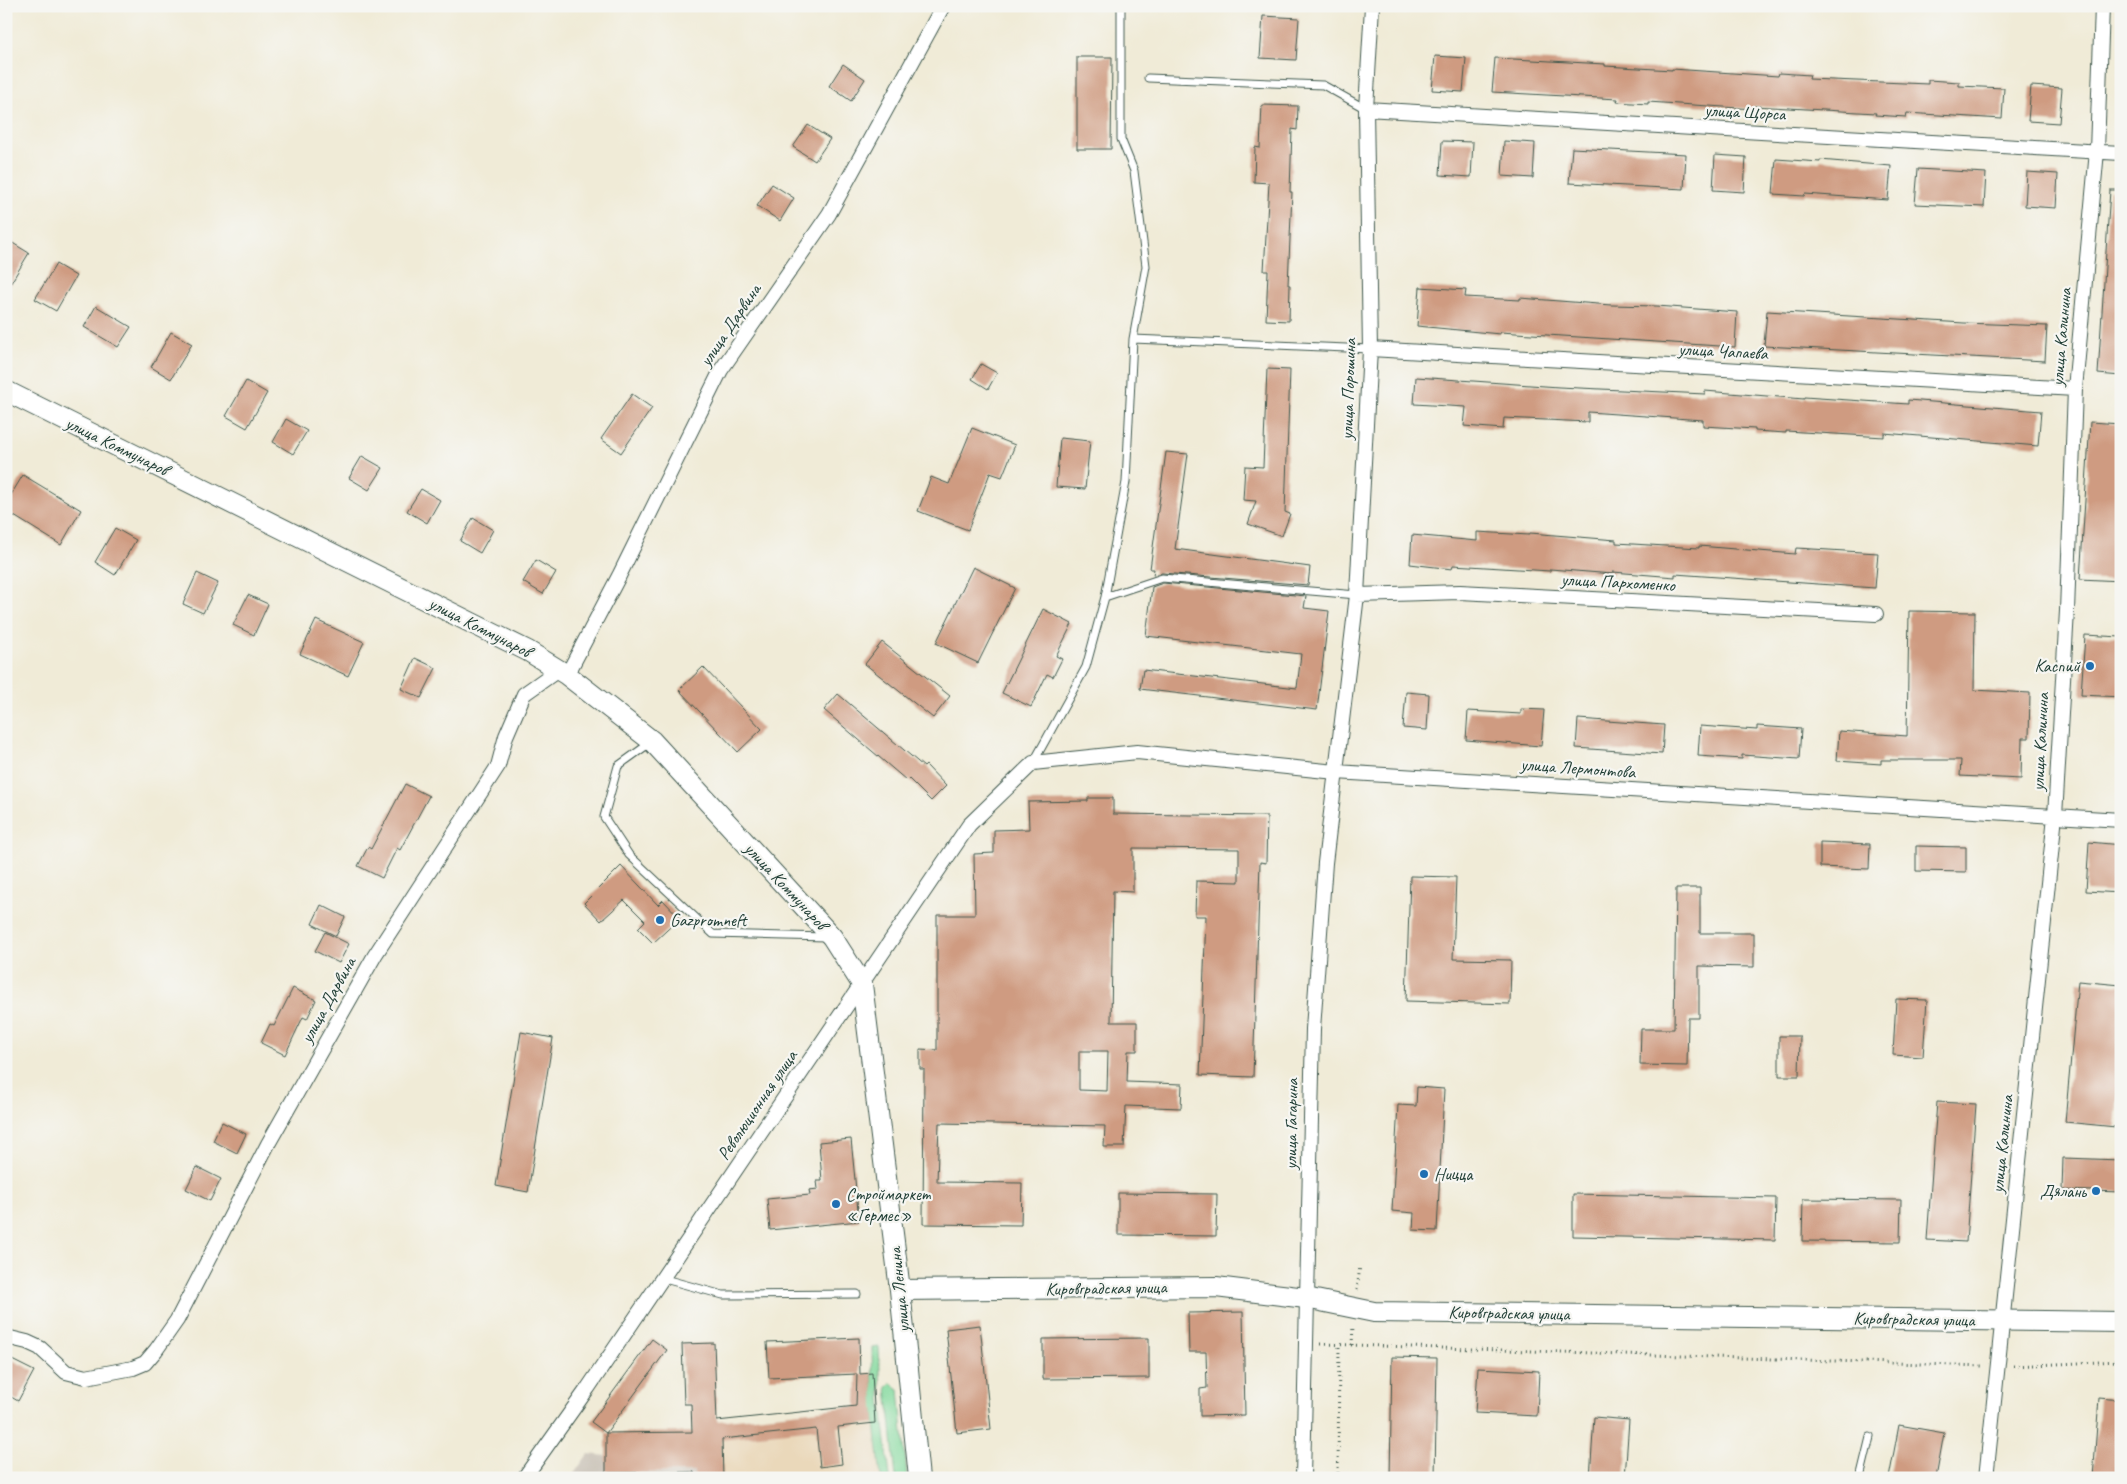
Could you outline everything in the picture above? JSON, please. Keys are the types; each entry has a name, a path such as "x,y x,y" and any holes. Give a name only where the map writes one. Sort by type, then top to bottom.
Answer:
{"main road":[{"name":"улица Коммунаров","path":"6,391 519,647 562,672 652,741 832,937 862,984"},
{"name":"улица Ленина","path":"862,984 900,1290 919,1478"},
{"name":"Кировградская улица","path":"900,1290 1216,1287 1306,1298 1374,1312 2121,1322"}],"street":[{"name":"улица Дарвина","path":"6,1336 40,1348 66,1372 86,1377 145,1363 177,1320 268,1144 375,955 498,766 506,736 524,694 562,672 619,576 721,370 829,214 943,6"},
{"name":"улица Порошина","path":"1336,772 1357,595 1370,349 1366,109 1372,6"},
{"name":"улица Калинина","path":"1986,1478 2055,816 2067,611 2075,390 2097,151 2102,6"},
{"name":"улица Щорса","path":"1366,109 2121,153"},
{"name":"улица Чапаева","path":"1370,349 2075,390"},
{"name":"улица Пархоменко","path":"1357,595 1460,592 1876,614"},
{"name":"улица Лермонтова","path":"1033,763 1137,752 1336,772 2121,820"},
{"name":"Революционная улица","path":"524,1478 588,1388 968,825 1033,763"},
{"name":"улица Гагарина","path":"1304,1478 1312,1029 1336,772"}],"lane":[{"path":"1033,763 1086,667 1105,597 1126,482 1133,339 1146,266 1134,171 1121,139 1121,6"},
{"path":"1148,78 1323,85 1366,109"},
{"path":"1133,339 1370,349"},
{"path":"1105,597 1162,578 1357,595"},
{"path":"652,741 618,766 604,817 629,856 713,934 832,937"},
{"path":"661,1278 723,1295 857,1294"},
{"path":"1860,1478 1870,1437"}],"path":[{"path":"1305,1343 1998,1366 2121,1361"},
{"path":"1338,1478 1340,1344"}],"shaded area":[{"path":"875,1423 881,1478 723,1478 722,1439"},
{"path":"588,1454 606,1456 607,1473 694,1472 694,1478 571,1478"}],"green space":[{"path":"879,1347 881,1397 890,1478 881,1478 873,1404 872,1348"},
{"path":"891,1383 899,1389 907,1478 896,1478 887,1387"}],"building":[{"path":"1263,16 1299,18 1296,60 1260,58"},
{"path":"1435,56 1466,58 1463,92 1432,90"},
{"path":"1077,57 1112,57 1111,149 1077,149"},
{"path":"1495,58 1778,76 1779,73 1810,75 1809,79 1928,84 1928,80 1959,82 1959,86 2004,88 2002,119 1907,113 1906,117 1875,115 1876,113 1754,106 1754,109 1648,102 1648,104 1617,102 1618,99 1492,92"},
{"path":"843,64 865,79 851,101 829,86"},
{"path":"2031,86 2062,88 2059,123 2028,121"},
{"path":"1262,105 1298,106 1297,130 1292,129 1290,192 1292,192 1288,285 1290,285 1289,321 1266,320 1268,271 1264,271 1269,183 1254,182 1255,147 1260,148"},
{"path":"808,125 830,139 815,161 793,147"},
{"path":"1442,141 1473,142 1471,177 1440,175"},
{"path":"1504,141 1535,143 1533,178 1502,176"},
{"path":"1572,148 1686,154 1684,189 1569,183"},
{"path":"1715,155 1746,157 1744,192 1713,190"},
{"path":"1776,159 1820,162 1820,160 1891,166 1888,200 1805,194 1804,196 1773,194"},
{"path":"1918,169 1986,173 1984,207 1915,204"},
{"path":"2027,172 2058,174 2056,208 2025,206"},
{"path":"772,184 794,198 780,221 757,206"},
{"path":"2110,190 2121,190 2121,376 2098,374"},
{"path":"6,239 29,253 6,291"},
{"path":"56,264 76,276 56,311 35,299"},
{"path":"1420,287 1466,290 1465,297 1520,300 1520,298 1737,312 1735,347 1500,332 1500,334 1417,326"},
{"path":"96,306 131,327 118,347 84,327"},
{"path":"1767,311 2047,326 2045,361 1764,346"},
{"path":"171,332 192,344 171,379 151,367"},
{"path":"981,364 997,373 988,389 972,379"},
{"path":"1267,369 1290,370 1285,512 1290,514 1282,536 1248,524 1256,501 1243,500 1245,466 1263,467"},
{"path":"1416,377 1559,387 1705,394 1705,391 1804,399 1804,397 1908,404 1908,400 2041,411 2038,446 1884,433 1884,437 1755,431 1755,429 1703,426 1703,420 1588,412 1588,422 1504,418 1503,429 1464,426 1466,407 1414,404"},
{"path":"246,381 267,393 247,428 226,416"},
{"path":"632,394 652,408 621,453 601,439"},
{"path":"286,419 307,431 293,454 273,442"},
{"path":"2090,422 2121,424 2121,581 2080,579"},
{"path":"972,428 1015,445 1002,477 990,473 968,530 918,511 931,477 949,484"},
{"path":"1060,438 1090,441 1085,489 1056,487"},
{"path":"1166,452 1188,454 1175,549 1310,567 1308,585 1162,573 1153,575 1154,569 1150,569"},
{"path":"362,456 383,468 369,490 349,478"},
{"path":"23,475 81,510 61,545 6,511 6,503"},
{"path":"421,489 440,500 427,523 407,511"},
{"path":"473,518 493,530 480,553 460,541"},
{"path":"115,528 136,540 115,575 95,562"},
{"path":"1477,532 1529,535 1530,533 1616,540 1616,543 1699,548 1699,546 1795,554 1796,548 1878,553 1875,588 1675,574 1675,577 1613,572 1613,574 1453,565 1452,569 1410,564 1412,535 1477,541"},
{"path":"536,560 556,572 543,594 523,582"},
{"path":"973,567 1015,588 978,663 936,643"},
{"path":"197,573 218,583 203,613 183,604"},
{"path":"1163,583 1306,596 1304,608 1329,611 1317,710 1140,689 1143,670 1297,688 1301,654 1146,636 1152,587"},
{"path":"248,595 268,604 254,635 233,625"},
{"path":"1043,609 1072,624 1056,656 1062,659 1053,677 1047,674 1031,707 1002,693"},
{"path":"1909,611 1975,612 1974,690 2030,693 2029,738 2022,738 2021,779 1960,776 1961,760 1881,760 1881,764 1837,761 1839,731 1907,736"},
{"path":"316,620 364,642 348,676 300,654"},
{"path":"2085,635 2121,637 2121,697 2081,695"},
{"path":"882,642 950,696 933,718 865,664"},
{"path":"415,658 436,668 421,698 401,689"},
{"path":"703,667 762,729 738,752 679,690"},
{"path":"1406,692 1429,694 1427,730 1403,728"},
{"path":"838,694 924,767 926,765 946,786 931,801 908,778 906,780 824,710"},
{"path":"1521,709 1544,710 1541,746 1466,740 1468,711 1521,714"},
{"path":"1578,719 1664,725 1662,754 1576,748"},
{"path":"1700,726 1757,730 1757,726 1801,729 1799,759 1742,755 1742,759 1698,756"},
{"path":"405,784 429,796 400,850 397,848 382,878 358,866 368,847 371,849"},
{"path":"1088,798 1113,798 1113,814 1267,816 1266,863 1260,862 1253,1077 1200,1075 1206,916 1195,916 1196,881 1239,882 1239,849 1133,848 1133,892 1113,891 1111,1022 1137,1022 1137,1051 1128,1051 1127,1082 1182,1084 1181,1108 1126,1106 1124,1147 1104,1147 1105,1126 939,1123 937,1182 1022,1183 1021,1225 923,1224 924,1069 920,1069 920,1049 937,1050 937,915 975,915 974,854 994,853 994,830 1029,829 1028,802 1088,801","holes":["1079,1051 1108,1051 1107,1091 1079,1090"]},
{"path":"1820,842 1870,844 1869,869 1820,867"},
{"path":"2089,842 2121,845 2121,893 2086,891"},
{"path":"1916,846 1966,847 1966,872 1916,871"},
{"path":"621,866 658,905 663,900 680,918 653,943 638,928 645,921 624,900 601,921 584,903"},
{"path":"1410,876 1456,877 1453,959 1511,960 1510,1004 1406,1001"},
{"path":"1676,888 1700,888 1700,933 1754,933 1754,967 1699,966 1699,1018 1688,1018 1687,1066 1640,1065 1641,1029 1674,1029"},
{"path":"321,905 345,917 336,936 312,924"},
{"path":"325,932 349,944 339,963 315,951"},
{"path":"2078,981 2121,985 2121,1073 2116,1127 2065,1122"},
{"path":"293,988 316,1000 307,1019 303,1017 285,1055 261,1043 270,1024 274,1026"},
{"path":"1896,999 1927,1000 1923,1057 1893,1055"},
{"path":"521,1032 553,1038 528,1192 496,1186"},
{"path":"1779,1036 1800,1036 1799,1076 1779,1076"},
{"path":"1417,1087 1444,1089 1437,1231 1413,1230 1414,1213 1392,1211 1398,1105 1416,1106"},
{"path":"1937,1102 1976,1104 1966,1242 1927,1240"},
{"path":"222,1122 246,1134 237,1153 213,1141"},
{"path":"851,1139 859,1221 770,1230 767,1199 810,1195 809,1190 818,1189 817,1181 822,1181 819,1142"},
{"path":"2063,1158 2121,1160 2121,1192 2062,1190"},
{"path":"197,1167 221,1179 210,1201 186,1189"},
{"path":"1118,1193 1217,1194 1216,1236 1118,1235"},
{"path":"1573,1194 1776,1198 1775,1240 1573,1236"},
{"path":"1803,1199 1901,1200 1900,1242 1802,1241"},
{"path":"1243,1312 1245,1415 1200,1416 1200,1389 1207,1388 1206,1352 1189,1352 1188,1313"},
{"path":"980,1325 991,1429 957,1433 946,1329"},
{"path":"859,1338 860,1374 872,1373 875,1423 838,1427 842,1464 820,1467 816,1429 722,1439 723,1478 694,1478 694,1472 606,1473 606,1433 692,1432 691,1404 684,1404 682,1344 714,1343 717,1421 856,1406 857,1374 769,1378 767,1342"},
{"path":"1149,1338 1149,1378 1043,1379 1043,1339"},
{"path":"652,1339 667,1350 606,1433 591,1422"},
{"path":"6,1357 34,1371 18,1401 6,1394"},
{"path":"1392,1357 1437,1358 1435,1478 1390,1478"},
{"path":"1478,1368 1539,1371 1537,1416 1475,1413"},
{"path":"2099,1398 2121,1400 2121,1478 2093,1478"},
{"path":"1594,1417 1629,1420 1625,1478 1590,1478"},
{"path":"1899,1425 1944,1433 1936,1478 1889,1478"}],"place":[{"name":"Каспий","path":"2090,666"},
{"name":"Gazpromneft","path":"660,920"},
{"name":"Ницца","path":"1424,1174"},
{"name":"Дялань","path":"2096,1191"},
{"name":"Строймаркет «Гермес»","path":"836,1204"}]}
